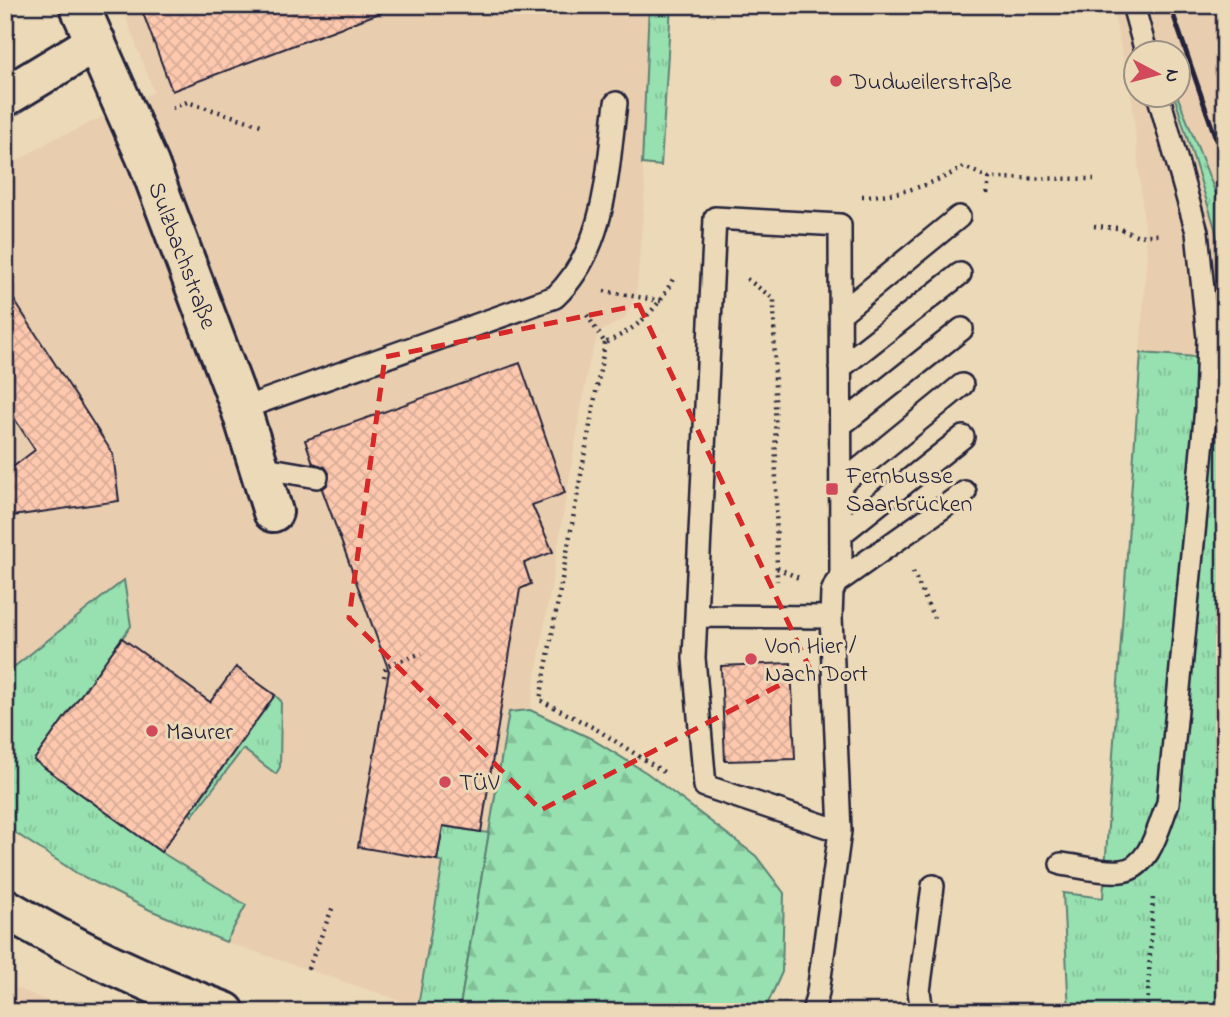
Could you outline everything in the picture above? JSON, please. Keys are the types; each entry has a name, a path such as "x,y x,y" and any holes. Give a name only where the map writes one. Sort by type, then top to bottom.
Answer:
{"street":[{"name":"Sulzbachstraße","path":"79,5 149,164 241,409 273,512"},
{"path":"5,97 96,42"},
{"path":"5,908 81,951 144,980 225,1012"}],"lane":[{"path":"1133,5 1142,38"},
{"path":"241,409 555,298 584,261 600,219 616,103"},
{"path":"1061,864 1123,872 1142,862 1168,803 1206,408 1208,338 1197,232 1162,108"},
{"path":"840,314 959,217"},
{"path":"840,831 705,786 694,658 715,218 841,225 841,579"},
{"path":"840,368 960,274"},
{"path":"841,425 962,329"},
{"path":"841,484 962,386"},
{"path":"841,534 963,437"},
{"path":"259,467 317,477"},
{"path":"813,1012 840,831 832,592 841,579 965,492"},
{"path":"696,616 831,617"},
{"path":"922,1012 919,991 933,886"}],"path":[{"path":"187,102 261,125"},
{"path":"964,167 989,178 1094,179"},
{"path":"1094,226 1118,228 1139,236 1197,232"},
{"path":"567,286 662,301"},
{"path":"774,299 777,568"},
{"path":"605,343 540,701 596,729 654,764 676,781"},
{"path":"908,562 934,618"},
{"path":"384,677 386,666 422,653"},
{"path":"1147,1012 1154,891"},
{"path":"308,969 334,904"}],"highlighted area":[{"path":"639,305 810,669 541,810 349,618 385,357"}],"shaded area":[{"path":"121,5 649,5 642,164 645,189 636,296 624,319 599,332 589,362 530,710 509,713 459,1012 435,1012 226,942 150,910 78,874 5,826 5,168 57,137 154,92"},
{"path":"1112,5 1225,5 1225,1012 1069,1012 1063,893 1103,898 1147,253 1133,108 1192,108 1192,38 1122,38 1122,52"},
{"path":"5,982 9,985 73,1012 5,1012"}],"green space":[{"path":"649,5 671,5 661,166 642,164"},
{"path":"1178,108 1182,108 1225,217 1225,277 1215,228"},
{"path":"1141,353 1225,359 1225,1012 1069,1012 1063,893 1103,898"},
{"path":"124,580 131,626 34,760 161,852 246,905 226,942 150,910 78,874 5,826 5,674"},
{"path":"275,695 281,701 280,767 276,774 243,749 192,816 190,813"},
{"path":"530,710 590,738 647,773 756,856 784,893 782,972 764,1012 459,1012 509,712"},
{"path":"443,826 489,833 459,1012 436,1012 418,1006 443,862 437,860"}],"building":[{"path":"140,5 390,5 390,9 172,91"},
{"path":"5,286 113,454 119,501 5,517 5,473 35,450 5,404"},
{"path":"520,363 565,493 532,505 553,552 524,563 531,584 520,589 481,832 443,826 437,860 358,847 389,671 322,489 327,485 329,473 325,467 313,463 305,440"},
{"name":"Maurer","path":"122,638 210,702 236,667 275,695 161,852 34,760"},
{"path":"791,663 795,759 725,761 721,666"}],"railway":[{"path":"1170,5 1225,165"}],"place":[{"name":"Dudweilerstraße","path":"836,81"},
{"name":"Fernbusse Saarbrücken","path":"832,489"},
{"name":"Von Hier / Nach Dort","path":"751,659"},
{"name":"Maurer","path":"152,731"},
{"name":"TÜV","path":"445,782"}]}
